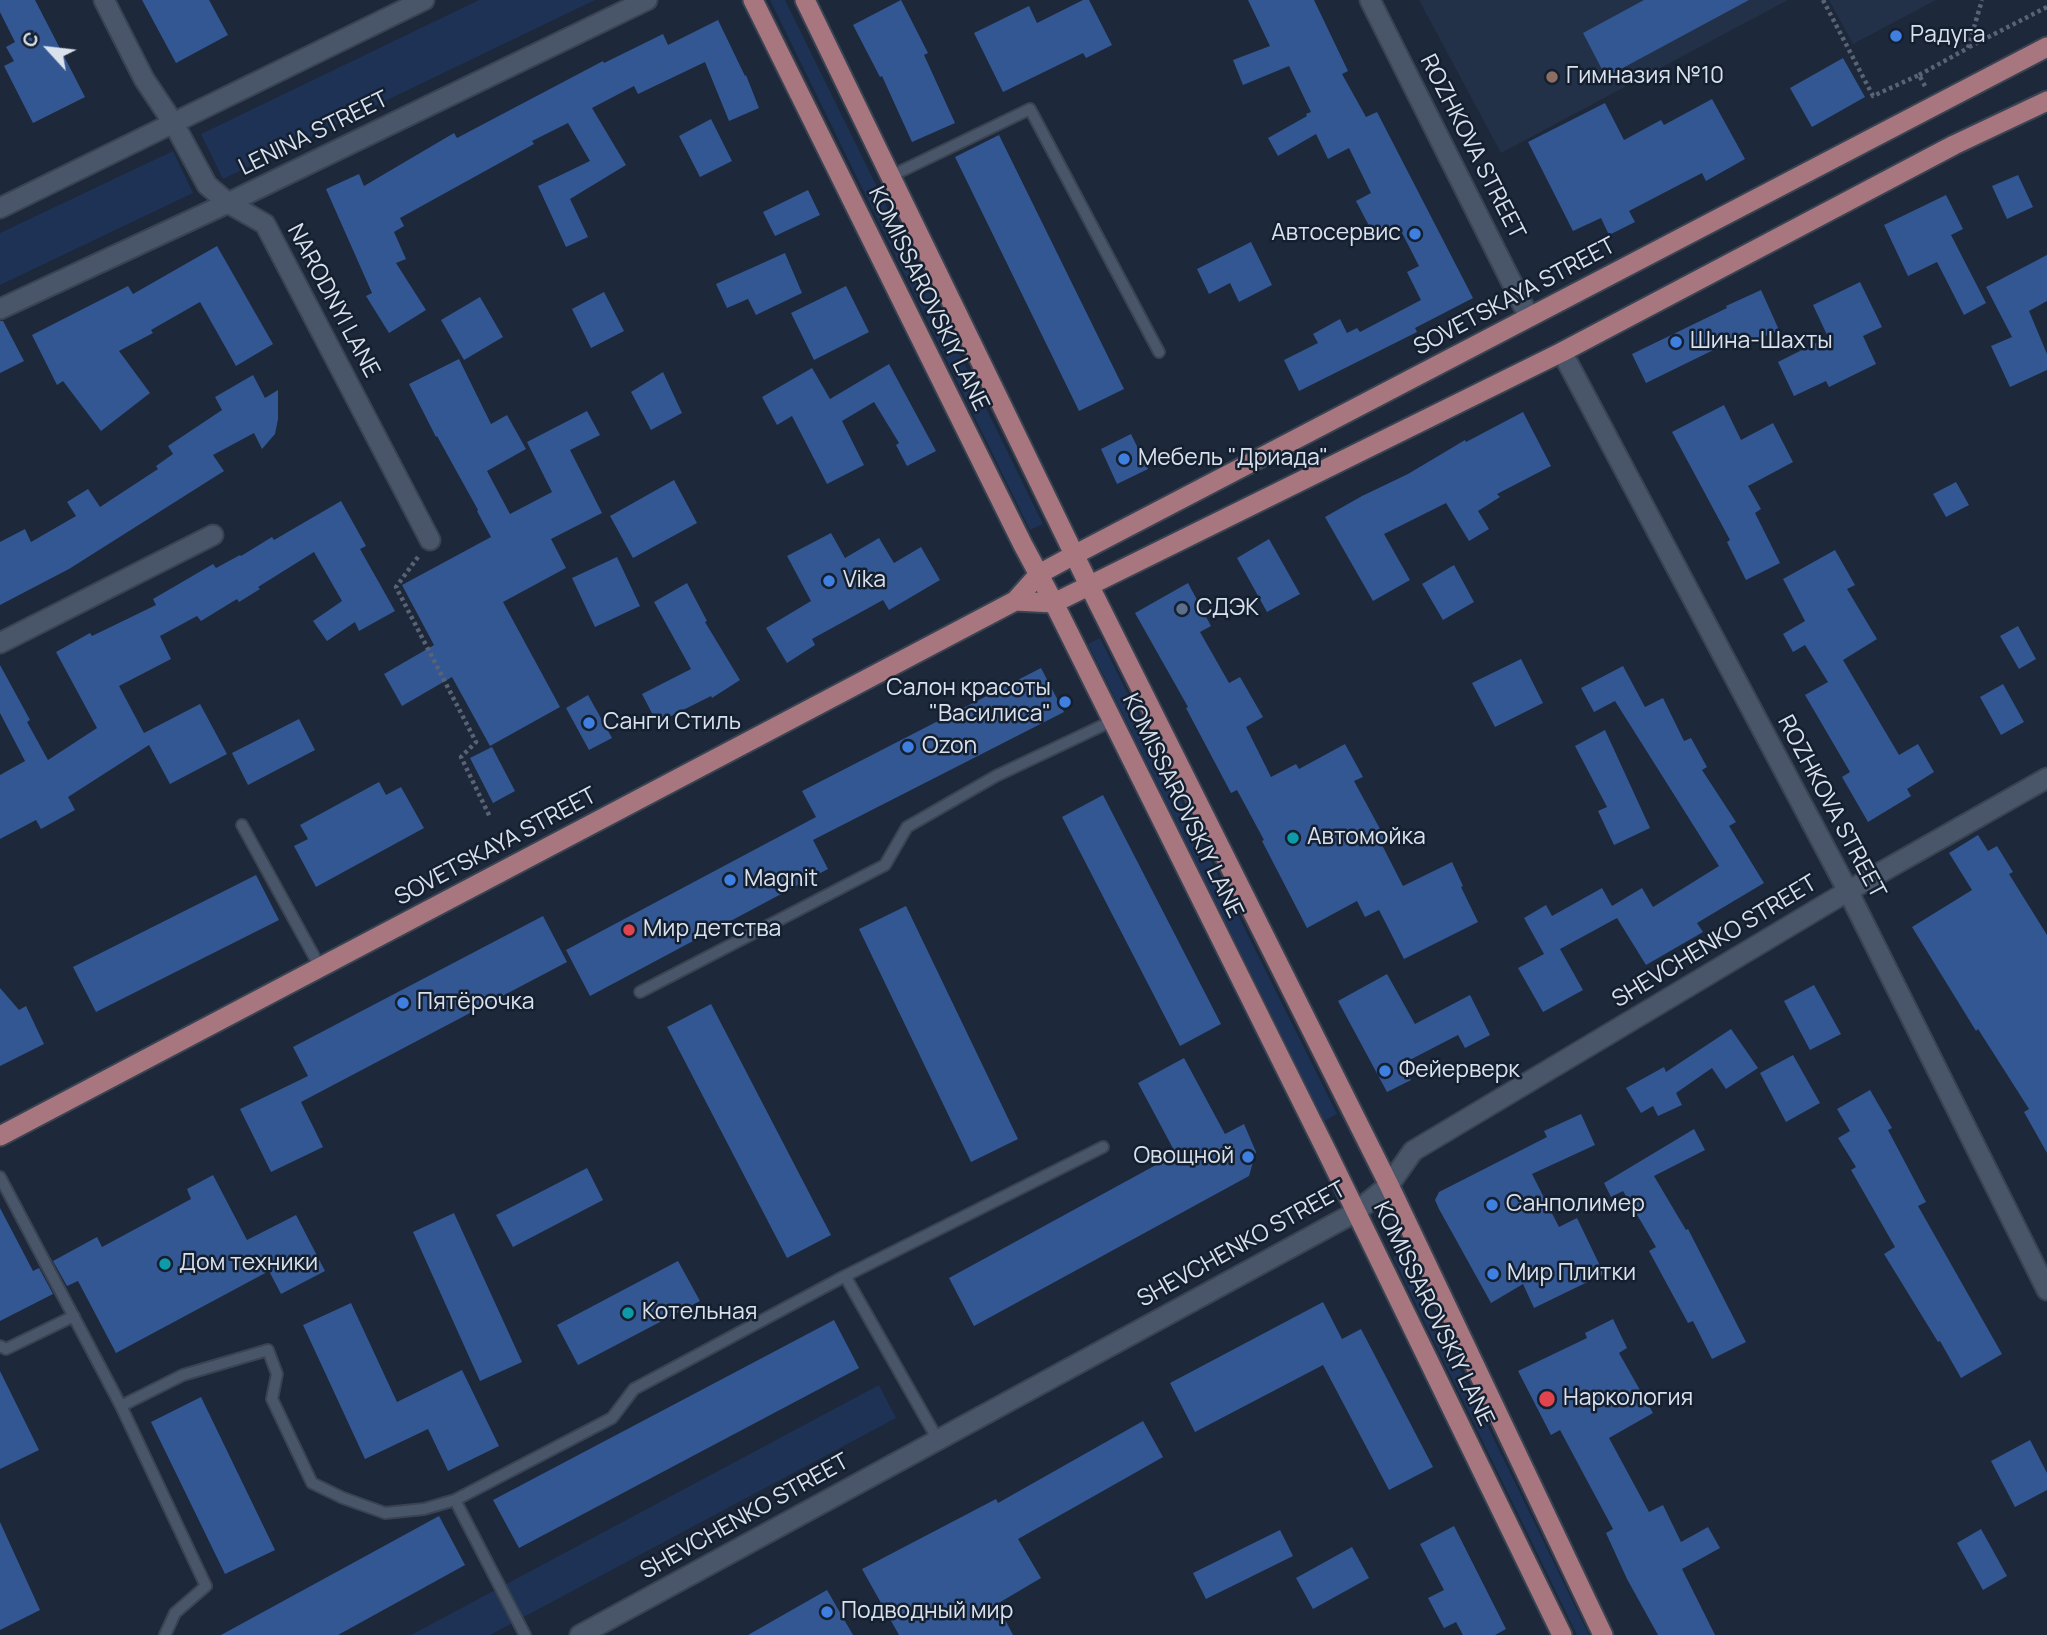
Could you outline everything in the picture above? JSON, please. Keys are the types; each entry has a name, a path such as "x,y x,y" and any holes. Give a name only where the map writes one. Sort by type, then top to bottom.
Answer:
{"main road":[{"name":"KOMISSAROVSKIY LANE","path":"753,0 1356,1212 1562,1635"},
{"name":"KOMISSAROVSKIY LANE","path":"805,0 1074,555 1389,1185 1604,1635"},
{"name":"SOVETSKAYA STREET","path":"0,1136 1015,601 1039,574 1074,555 2047,47"},
{"path":"1015,601 1054,603 1562,352 1954,145 2047,101"}],"street":[{"name":"NARODNYI LANE","path":"104,0 144,79 174,124 207,185 228,203 265,224 430,540"},
{"path":"0,208 424,0"},
{"name":"LENINA STREET","path":"0,309 228,203 647,0"},
{"name":"ROZHKOVA STREET","path":"1370,0 1529,317"},
{"name":"ROZHKOVA STREET","path":"1562,352 1848,891 2047,1290"},
{"path":"0,643 213,535"},
{"name":"SHEVCHENKO STREET","path":"580,1635 1356,1212 1389,1185 1413,1151 1848,891 2047,778"}],"lane":[{"path":"891,176 1030,110 1159,352"},
{"path":"640,992 885,865 907,827 996,776 1112,721"},
{"path":"242,825 320,967"},
{"path":"121,1406 183,1375 268,1350 277,1374 272,1399 312,1483 343,1498 386,1513 424,1509 455,1500 612,1418 634,1389 845,1276 1102,1147"},
{"path":"0,1177 121,1406 206,1586 175,1613 165,1635"},
{"path":"845,1276 938,1440"},
{"path":"0,1346 6,1349 74,1316"},
{"path":"455,1500 525,1635"}],"path":[{"path":"1823,0 1873,96 1919,75 2047,7"},
{"path":"1968,48 1982,0"},
{"path":"1919,75 1935,106"},
{"path":"430,540 396,587 475,741 461,757 490,817"}],"shaded area":[{"path":"479,0 595,0 223,179 201,134"},
{"path":"770,0 785,0 1043,524 1030,530"},
{"name":"Гимназия №10","path":"1419,0 1788,0 1501,153"},
{"path":"1829,0 1936,0 1853,44"},
{"path":"173,151 193,193 0,285 0,233"},
{"path":"1100,638 1337,1114 1324,1121 1088,644"},
{"path":"1403,1252 1589,1635 1577,1635 1393,1257"},
{"path":"879,1385 896,1418 490,1635 411,1635"}],"building":[{"path":"0,0 35,0 85,97 33,123 4,66 14,61 6,47 15,42 0,12"},
{"path":"142,0 209,0 228,35 176,63"},
{"path":"901,0 928,53 924,55 955,123 912,142 882,76 880,77 853,25"},
{"path":"1083,0 1089,0 1112,45 1086,58 1083,53 1003,92 974,33 1029,6 1037,23"},
{"path":"1248,0 1314,0 1348,71 1342,74 1366,117 1377,112 1473,298 1415,328 1417,332 1299,391 1284,360 1318,343 1313,334 1340,319 1347,333 1357,328 1360,332 1421,300 1407,272 1419,266 1399,227 1376,239 1356,201 1371,193 1349,148 1328,159 1316,134 1278,156 1268,138 1311,112 1289,66 1243,85 1233,60 1270,46"},
{"path":"1644,0 1749,0 1606,77 1583,33"},
{"path":"718,20 746,75 759,108 729,121 705,62 638,94 634,86 592,108 626,165 570,199 588,237 566,247 538,186 590,161 568,123 400,218 404,226 394,232 406,259 396,263 426,310 389,333 366,296 372,293 326,189 359,174 364,186 454,133 457,138 603,61 604,63 663,34 668,45"},
{"path":"1843,58 1865,97 1812,127 1790,88"},
{"path":"1712,99 1745,159 1706,181 1702,173 1629,211 1635,222 1609,235 1601,218 1573,231 1528,142 1605,103 1624,140 1661,120 1664,125"},
{"path":"711,119 732,161 700,177 679,136"},
{"path":"999,135 1124,389 1079,411 955,157"},
{"path":"2018,175 2033,207 2007,219 1992,186"},
{"path":"808,190 820,215 775,236 763,212"},
{"path":"1946,195 1963,229 1951,235 1986,303 1964,315 1937,262 1908,276 1884,225"},
{"path":"1251,242 1272,285 1239,302 1230,283 1209,294 1197,269"},
{"path":"217,246 273,344 236,366 200,302 151,330 153,333 119,351 150,393 101,431 63,381 57,385 32,335 128,286 133,294"},
{"path":"785,253 802,293 756,315 748,299 727,308 716,284"},
{"path":"2047,255 2047,301 2029,311 2047,354 2047,370 2010,387 1991,346 2012,337 1986,287"},
{"path":"1860,282 1882,327 1863,336 1876,364 1829,387 1826,381 1794,396 1778,362 1828,337 1813,305"},
{"path":"846,286 869,332 814,360 791,313"},
{"path":"1761,290 1779,330 1744,346 1740,337 1646,383 1632,354"},
{"path":"604,292 624,331 591,348 572,309"},
{"path":"480,297 503,337 464,360 441,320"},
{"path":"0,321 3,321 24,361 0,373"},
{"path":"459,359 491,424 507,415 526,449 487,471 510,514 552,492 527,442 587,411 600,435 570,450 602,513 551,539 566,568 503,602 560,707 490,746 452,677 402,706 384,674 434,645 402,585 491,537 409,384"},
{"path":"889,364 936,451 907,466 896,445 899,443 874,402 842,421 864,465 827,484 792,416 777,425 762,397 812,368 830,399"},
{"path":"663,372 682,413 651,430 631,392"},
{"path":"253,375 265,398 278,390 275,434 262,449 254,433 213,455 224,471 69,569 0,605 0,542 25,529 31,542 76,516 67,502 88,489 100,507 158,469 156,466 173,454 168,446 222,410 215,397"},
{"path":"1724,405 1741,440 1773,423 1793,462 1748,486 1761,509 1755,513 1780,563 1746,580 1727,542 1730,540 1672,432"},
{"path":"1523,412 1551,466 1497,494 1500,497 1478,511 1489,529 1469,541 1446,503 1384,534 1410,580 1373,601 1325,517 1408,474 1465,440 1466,442"},
{"name":"Мебель \"Дриада\"","path":"1131,434 1148,469 1117,484 1101,449"},
{"path":"674,480 697,523 633,558 610,516"},
{"path":"1956,482 1969,505 1946,517 1933,494"},
{"path":"341,501 366,546 360,549 395,611 359,631 355,622 327,641 313,621 342,601 314,552 239,602 237,599 201,621 197,616 160,636 171,659 119,686 144,733 200,704 227,754 170,784 149,745 68,797 75,810 41,829 36,820 0,839 0,775 25,761 0,713 0,665 48,760 97,728 56,652 90,633 92,636 156,605 153,599 213,564 216,568 272,537 274,540"},
{"path":"831,533 845,558 879,538 894,563 921,547 940,580 889,610 883,600 812,639 815,645 787,663 766,628 811,601 787,556"},
{"path":"1269,539 1300,594 1267,612 1237,558"},
{"path":"1835,550 1855,585 1847,589 1877,639 1843,660 1899,755 1918,744 1934,772 1907,789 1911,796 1868,822 1842,777 1850,772 1805,695 1828,682 1805,645 1793,652 1783,634 1805,621 1783,579"},
{"path":"617,557 640,606 595,627 572,578"},
{"path":"1454,565 1474,602 1443,620 1422,584"},
{"path":"687,583 707,621 705,622 740,680 712,698 711,696 657,723 642,694 691,669 654,602"},
{"path":"1188,583 1211,626 1200,632 1229,683 1240,677 1263,717 1246,727 1271,777 1296,764 1299,769 1345,744 1363,777 1354,781 1386,840 1381,843 1403,886 1452,862 1478,922 1404,959 1379,910 1365,917 1357,901 1307,928 1237,790 1231,793 1186,708 1188,707 1135,613"},
{"path":"2018,626 2036,659 2019,669 2000,636"},
{"path":"1521,659 1543,703 1495,727 1472,683"},
{"path":"1623,666 1645,707 1663,698 1684,741 1691,738 1707,767 1702,770 1736,822 1729,826 1764,883 1697,923 1703,932 1646,965 1617,918 1560,949 1583,990 1543,1012 1518,968 1544,954 1524,918 1546,905 1552,916 1602,888 1612,906 1642,888 1653,907 1719,866 1615,701 1594,712 1581,688"},
{"path":"1041,668 1064,712 813,840 828,869 590,996 566,950 816,817 802,791"},
{"path":"2003,684 2024,722 2001,735 1980,697"},
{"name":"Санги Стиль","path":"588,695 612,738 589,750 566,708"},
{"path":"299,719 315,750 248,785 232,753"},
{"path":"1605,730 1650,828 1614,845 1598,811 1607,807 1575,746"},
{"path":"492,747 515,791 493,803 470,758"},
{"path":"379,782 386,795 401,787 424,828 316,887 294,846 308,839 300,825"},
{"path":"1103,795 1221,1024 1180,1046 1062,817"},
{"path":"1978,835 1988,851 1997,846 2013,872 2009,874 2047,935 2047,1153 2024,1112 2029,1109 1978,1029 1976,1031 1912,927 1972,890 1949,853"},
{"path":"256,875 279,920 96,1012 73,967"},
{"path":"906,906 1018,1139 971,1162 859,929"},
{"path":"543,916 567,962 301,1102 323,1147 271,1172 240,1109 308,1076 293,1047"},
{"path":"1387,974 1415,1024 1470,995 1490,1035 1465,1048 1458,1035 1402,1064 1411,1080 1387,1092 1338,1001"},
{"path":"1814,985 1841,1034 1810,1050 1784,1001"},
{"path":"0,988 19,1010 26,1006 44,1044 0,1066"},
{"path":"711,1004 831,1235 787,1258 667,1027"},
{"path":"1731,1029 1758,1068 1726,1089 1712,1068 1676,1093 1682,1105 1658,1116 1653,1106 1641,1113 1626,1088 1664,1067 1666,1072"},
{"path":"1793,1055 1820,1103 1786,1122 1760,1073"},
{"path":"1184,1058 1225,1134 1244,1124 1256,1152 1249,1176 974,1326 949,1278 1176,1154 1138,1083"},
{"path":"1870,1090 1892,1128 1888,1130 1926,1202 1918,1206 2002,1354 1961,1378 1884,1254 1895,1247 1851,1170 1856,1167 1838,1138 1850,1131 1837,1109"},
{"path":"1581,1114 1595,1145 1532,1174 1559,1227 1577,1218 1604,1274 1534,1308 1523,1284 1491,1303 1435,1200 1439,1192 1547,1137 1544,1131"},
{"path":"1694,1129 1705,1150 1654,1176 1686,1230 1688,1229 1746,1342 1712,1359 1693,1321 1688,1323 1649,1251 1656,1247 1623,1191 1611,1197 1604,1183"},
{"path":"587,1168 603,1200 513,1247 496,1215"},
{"name":"Дом техники","path":"213,1175 247,1240 296,1215 325,1271 281,1294 269,1271 116,1353 78,1281 67,1286 53,1261 97,1237 102,1247 191,1199 187,1189"},
{"path":"0,1208 33,1271 39,1268 53,1294 0,1321"},
{"path":"454,1213 522,1362 480,1381 413,1232"},
{"name":"Котельная","path":"678,1261 700,1301 578,1365 557,1325"},
{"path":"1323,1302 1342,1339 1361,1329 1433,1467 1389,1490 1323,1365 1195,1432 1170,1383"},
{"path":"351,1303 397,1402 462,1370 499,1446 448,1471 428,1429 365,1459 303,1325"},
{"path":"1613,1319 1627,1348 1619,1353 1653,1413 1609,1438 1649,1512 1663,1505 1681,1542 1708,1527 1720,1548 1682,1569 1715,1635 1658,1635 1627,1579 1606,1533 1613,1529 1560,1430 1551,1435 1518,1371 1587,1338 1585,1333"},
{"path":"834,1320 859,1368 519,1548 493,1500"},
{"path":"0,1371 39,1450 0,1469"},
{"path":"201,1397 275,1550 225,1574 151,1422"},
{"path":"1143,1421 1163,1457 1018,1539 1041,1578 997,1604 1013,1635 899,1635 862,1569 996,1499 998,1503"},
{"path":"2030,1440 2047,1473 2047,1490 2015,1507 1991,1461"},
{"path":"439,1516 465,1565 338,1635 221,1635"},
{"path":"0,1522 40,1610 0,1630"},
{"path":"1454,1526 1506,1629 1495,1635 1463,1635 1456,1622 1444,1628 1428,1598 1444,1590 1420,1544"},
{"path":"1981,1529 2007,1576 1983,1590 1957,1543"},
{"path":"1280,1530 1293,1556 1206,1599 1193,1573"},
{"path":"1352,1547 1369,1578 1313,1609 1296,1578"},
{"path":"827,1590 853,1635 748,1635"}],"place":[{"name":"Радуга","path":"1896,36"},
{"name":"Гимназия №10","path":"1552,77"},
{"name":"Автосервис","path":"1415,234"},
{"name":"Шина-Шахты","path":"1676,342"},
{"name":"Мебель \"Дриада\"","path":"1124,459"},
{"name":"Vika","path":"829,581"},
{"name":"СДЭК","path":"1182,609"},
{"name":"Салон красоты \"Василиса\"","path":"1065,702"},
{"name":"Санги Стиль","path":"589,723"},
{"name":"Ozon","path":"908,747"},
{"name":"Автомойка","path":"1293,838"},
{"name":"Magnit","path":"730,880"},
{"name":"Мир детства","path":"629,930"},
{"name":"Пятёрочка","path":"403,1003"},
{"name":"Фейерверк","path":"1385,1071"},
{"name":"Овощной","path":"1248,1157"},
{"name":"Санполимер","path":"1492,1205"},
{"name":"Дом техники","path":"165,1264"},
{"name":"Мир Плитки","path":"1493,1274"},
{"name":"Котельная","path":"628,1313"},
{"name":"Наркология","path":"1547,1399"},
{"name":"Подводный мир","path":"827,1612"}]}
